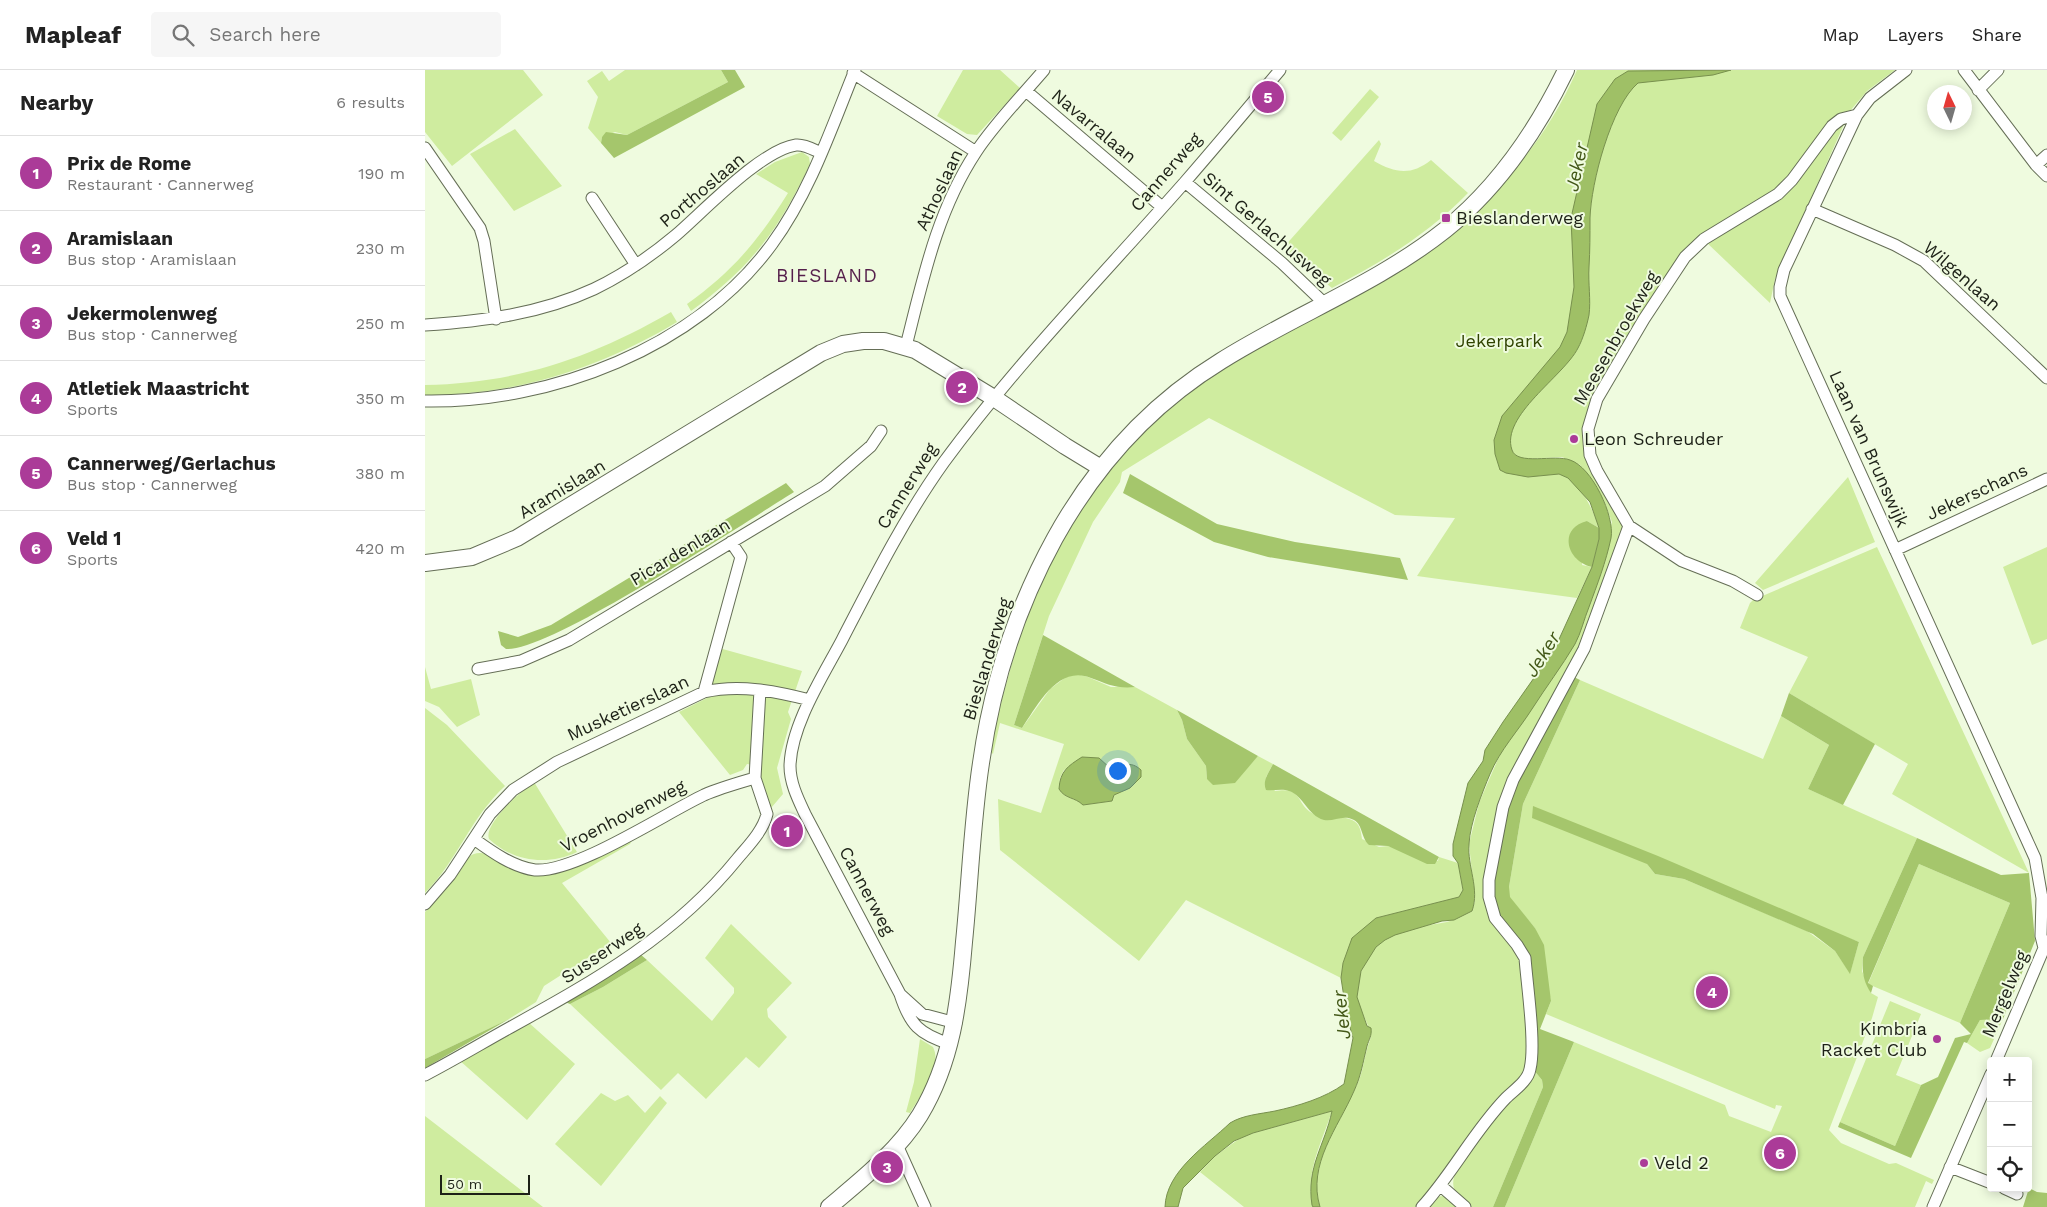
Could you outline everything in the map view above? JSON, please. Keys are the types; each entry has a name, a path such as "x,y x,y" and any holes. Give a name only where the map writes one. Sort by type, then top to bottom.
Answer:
{"main road":[{"name":"Bieslanderweg","path":"956,1023 980,764 995,693 1009,642 1038,572 1069,516 1101,468 1145,420 1201,374 1239,350 1325,304 1409,255 1449,226 1468,208 1523,145 1547,108 1566,70"},
{"name":"Aramislaan","path":"425,563 472,557 517,538 828,350 863,341 884,341 906,346 922,353 995,398 1101,468"},
{"path":"829,1207 897,1144 920,1114 942,1069 956,1023"}],"street":[{"name":"Athoslaan","path":"906,346 938,227 953,191 976,152 1044,70"},
{"name":"Cannerweg","path":"950,1044 936,1040 918,1029 907,1015 900,994 812,829 793,786 791,754 810,700 914,509 944,464 995,398 1185,182 1280,70"},
{"name":"Laan van Brunswijk","path":"1907,70 1870,98 1857,115 1785,270 1780,287 1781,296 2035,858 2045,899 2041,936 2046,944"},
{"path":"1964,70 2036,165 2047,176"},
{"path":"1978,90 1998,70"},
{"path":"425,401 482,398 549,387 615,364 677,330 728,291 763,255 801,198 854,72 976,152"},
{"name":"Navarralaan","path":"1026,91 1162,207"},
{"name":"Meesenbroekweg","path":"1629,526 1600,477 1590,455 1588,429 1597,399 1644,319 1685,257 1704,239 1778,194 1792,180 1833,126 1841,119 1857,115"},
{"name":"Porthoslaan","path":"425,325 496,319 528,312 570,299 608,282 636,265 677,234 735,181 767,158 794,146 804,146 821,153"},
{"path":"425,148 480,228 484,241 496,319"},
{"path":"2036,165 2047,155"},
{"name":"Sint Gerlachusweg","path":"1185,182 1282,263 1325,304"},
{"path":"592,198 636,265"},
{"name":"Wilgenlaan","path":"1812,209 1895,245 1924,261 2047,378"},
{"name":"Picardenlaan","path":"477,669 521,661 569,640 825,486 871,446 881,431"},
{"name":"Jekerschans","path":"1895,550 2047,479"},
{"path":"1423,1207 1441,1186 1455,1163 1491,1116 1523,1081 1530,1070 1531,1045 1525,958 1493,915 1489,897 1489,880 1507,792 1582,655 1629,526 1682,562 1733,581 1757,595"},
{"name":"Musketierslaan","path":"474,839 490,814 505,798 541,770 704,692 741,557 731,542"},
{"path":"704,692 728,688 760,690 810,700"},
{"path":"755,778 760,690"},
{"name":"Susserweg","path":"425,1075 558,1003 641,949 710,890 748,846 766,819 766,810 755,778"},
{"name":"Vroenhovenweg","path":"474,839 498,855 519,865 534,870 557,868 620,840 706,794 755,778"},
{"path":"425,904 450,876 474,839"},
{"path":"2035,858 2047,862"},
{"name":"Mergelweg","path":"1998,1057 2046,944"},
{"name":"Cannerweg","path":"900,994 922,1014 956,1023"},
{"path":"1933,1207 1987,1083"},
{"path":"897,1144 925,1207"},
{"path":"1950,1167 1987,1181"},
{"path":"1441,1186 1465,1207"},
{"path":"2013,1192 2017,1194"}],"green space":[{"path":"425,70 523,70 543,95 452,166 425,132"},
{"path":"625,70 721,70 728,82 627,135 615,132 602,137 601,143 588,128 598,97 587,81 602,71 609,81"},
{"path":"963,70 1000,70 1020,88 977,135 967,134 937,116"},
{"name":"Jekerpark","path":"1577,70 1895,70 1867,91 1850,111 1775,279 1770,303 1705,241 1693,252 1604,392 1585,447 1623,525 1624,531 1583,645 1491,848 1522,967 1528,1056 1524,1072 1417,1207 1320,1207 1317,1190 1322,1158 1359,1080 1371,1036 1357,998 1357,984 1362,970 1377,946 1384,940 1410,929 1450,921 1472,911 1475,901 1469,844 1479,803 1501,752 1576,642 1612,522 1603,499 1580,465 1562,457 1524,459 1516,457 1528,477 1560,474 1573,481 1585,496 1593,513 1599,528 1587,521 1582,565 1592,567 1577,598 1417,576 1455,518 1395,515 1209,418 1122,472 1120,482 1093,522 1049,616 1014,725 1022,728 1050,689 1066,677 1077,674 1111,687 1135,687 1177,710 1187,739 1206,766 1207,779 1247,768 1258,756 1273,764 1266,777 1275,791 1284,790 1295,793 1303,805 1312,813 1330,819 1347,818 1355,821 1361,831 1362,839 1379,847 1388,846 1438,861 1439,857 1458,863 1463,890 1459,897 1376,918 1343,963 1341,978 1186,900 1139,961 1000,850 998,799 1041,813 1064,744 1000,723 993,754 988,749 1023,624 1066,527 1111,464 1185,392 1484,201 1526,156 1548,124","holes":["1099,758 1110,768 1128,763 1112,801 1084,805 1064,794 1059,789 1060,778 1064,770"]},
{"path":"1370,89 1379,97 1341,141 1332,133"},
{"path":"515,129 562,186 514,211 470,154"},
{"path":"1379,140 1381,144 1374,161 1396,170 1410,171 1431,160 1468,193 1453,208 1404,246 1332,288 1283,248"},
{"path":"802,152 809,157 810,164 787,209 774,228 761,246 730,279 691,311 687,304 718,280 743,254 766,226 788,193 756,174 775,162"},
{"path":"671,312 677,322 648,339 587,366 556,376 492,390 459,394 425,395 425,385 459,383 523,373 583,355 612,343"},
{"path":"1848,477 1875,542 1763,590 1755,583"},
{"path":"1877,547 2029,873 1892,794 1908,764 1789,693 1808,657 1740,628 1753,600"},
{"path":"2047,547 2047,639 2032,645 2003,567"},
{"path":"719,648 802,671 788,712 791,719 777,768 783,794 771,808 761,780 760,766 747,764 743,770 730,775 679,712 709,697 707,688"},
{"path":"425,667 431,689 471,679 480,715 457,727 439,707 425,701"},
{"path":"1580,680 1763,759 1781,716 1829,745 1808,789 1917,838 1863,957 1862,971 1871,993 1878,997 1872,1018 1829,1130 1841,1143 1889,1164 1896,1163 1934,1180 1932,1184 1926,1181 1915,1207 1505,1207 1574,1042 1725,1105 1729,1116 1771,1132 1782,1106 1776,1105 1775,1109 1546,1014 1551,1001 1535,928 1509,897 1523,804","holes":["1647,864 1859,942 1850,973 1835,951 1807,931 1684,879 1655,874"]},
{"path":"425,708 447,725 505,786 483,811 446,867 425,893"},
{"path":"534,782 577,852 554,859 531,859 509,853 489,839 489,833 497,816"},
{"path":"633,838 630,844 562,883 611,943 544,986 536,1002 509,1019 425,1059 425,912 452,882 469,857 474,854 489,854 537,874 556,874 590,861"},
{"path":"1919,864 2010,903 1960,1023 1868,984"},
{"path":"731,924 792,983 767,1009 768,1017 787,1037 759,1068 746,1057 706,1099 678,1073 661,1090 570,1004 603,987 647,960 712,1021 734,993 734,988 705,958"},
{"path":"1890,1001 1921,1014 1896,1075 1921,1085 1895,1146 1840,1122"},
{"path":"2003,1019 1990,1048 1980,1052 1967,1043 1980,1020"},
{"path":"528,1022 575,1064 527,1120 459,1060"},
{"path":"920,1039 933,1047 935,1063 929,1081 910,1113 906,1112 914,1082"},
{"path":"1533,1069 1542,1080 1543,1087 1493,1207 1469,1207 1457,1194 1453,1186 1457,1169"},
{"path":"601,1093 615,1101 628,1095 645,1113 660,1096 667,1103 601,1186 555,1144"},
{"path":"1332,1111 1312,1170 1311,1195 1313,1207 1244,1207 1200,1172 1215,1156 1243,1136"},
{"path":"425,1116 543,1207 425,1207"},
{"path":"1443,1196 1459,1207 1426,1207 1435,1197"}],"shaded area":[{"path":"721,70 735,70 745,87 614,158 601,143 602,137 606,132 627,135 728,82"},
{"path":"1731,70 1713,75 1638,83 1628,94 1611,127 1594,185 1590,218 1590,309 1585,332 1571,359 1535,397 1515,424 1511,437 1512,450 1515,455 1529,459 1570,460 1578,464 1586,472 1594,482 1606,505 1611,538 1607,556 1575,644 1499,757 1480,799 1469,844 1475,894 1472,911 1454,920 1442,921 1395,935 1385,940 1376,947 1361,971 1357,997 1367,1026 1371,1028 1371,1033 1356,1085 1321,1161 1317,1191 1320,1207 1313,1207 1312,1205 1312,1179 1317,1156 1332,1111 1253,1133 1234,1141 1215,1156 1183,1188 1178,1207 1165,1207 1167,1194 1172,1182 1180,1171 1199,1150 1230,1123 1246,1116 1284,1109 1311,1101 1344,1084 1353,1038 1347,1017 1341,978 1343,963 1352,938 1376,918 1459,897 1463,890 1458,863 1453,856 1453,844 1468,783 1483,761 1485,750 1503,722 1555,648 1592,567 1599,539 1599,528 1590,502 1568,478 1559,474 1528,477 1500,470 1495,454 1494,440 1502,416 1560,347 1567,332 1574,287 1571,218 1597,104 1615,79 1628,71"},
{"path":"1130,474 1217,524 1295,542 1400,558 1408,580 1268,557 1214,542 1123,493"},
{"path":"786,483 794,492 603,609 529,645 506,649 501,645 498,631 518,637 551,625"},
{"path":"1587,521 1599,528 1599,539 1592,567 1583,564 1576,558 1571,552 1569,544 1572,530"},
{"path":"1043,635 1135,687 1117,687 1079,675 1068,677 1050,690 1022,728 1014,725"},
{"path":"1572,676 1580,680 1523,804 1509,887 1510,897 1535,928 1544,945 1551,1001 1540,1029 1574,1042 1505,1207 1493,1207 1543,1087 1542,1080 1533,1069 1529,963 1499,919 1492,896 1509,797"},
{"path":"1789,693 1875,744 1843,805 1808,789 1829,745 1781,716"},
{"path":"1177,710 1258,756 1235,783 1213,785 1207,779 1206,766 1187,739"},
{"path":"1082,757 1099,758 1110,768 1126,764 1133,765 1141,770 1141,777 1130,788 1114,795 1112,801 1083,805 1064,795 1059,789 1063,773"},
{"path":"1273,764 1439,857 1435,864 1427,864 1388,846 1369,845 1359,825 1354,820 1350,818 1324,820 1318,818 1294,793 1284,790 1266,790 1265,780"},
{"path":"1533,806 1658,856 1859,942 1850,974 1835,951 1813,934 1684,879 1655,874 1647,864 1532,818"},
{"path":"1917,838 2001,875 2029,873 2035,941 2003,1019 1980,1020 1967,1043 1964,1042 1911,1158 1838,1127 1840,1122 1895,1146 1921,1085 1938,1077 1955,1038 1971,1034 1960,1023 2010,903 1919,864 1868,983 1873,986 1871,993 1864,976 1863,957"},
{"path":"640,954 647,960 603,987 570,1004 565,1002"},
{"path":"509,1019 425,1068 425,1059"},
{"path":"2032,1190 2047,1193 2047,1207 2023,1207 2028,1192 2032,1192"}],"place":[{"name":"Cannerweg/Gerlachus","path":"1268,97"},
{"name":"Bieslanderweg","path":"1446,218"},
{"name":"Aramislaan","path":"962,387"},
{"name":"Leon Schreuder","path":"1574,439"},
{"name":"Prix de Rome","path":"787,831"},
{"name":"Atletiek Maastricht","path":"1712,992"},
{"name":"Kimbria Racket Club","path":"1937,1039"},
{"name":"Veld 1","path":"1780,1153"},
{"name":"Veld 2","path":"1644,1163"},
{"name":"Jekermolenweg","path":"887,1167"}],"district":[{"name":"BIESLAND","path":"827,275"}],"water label":[{"name":"Jeker","path":"1576,167"},
{"name":"Jeker","path":"1542,654"},
{"name":"Jeker","path":"1341,1015"}]}
